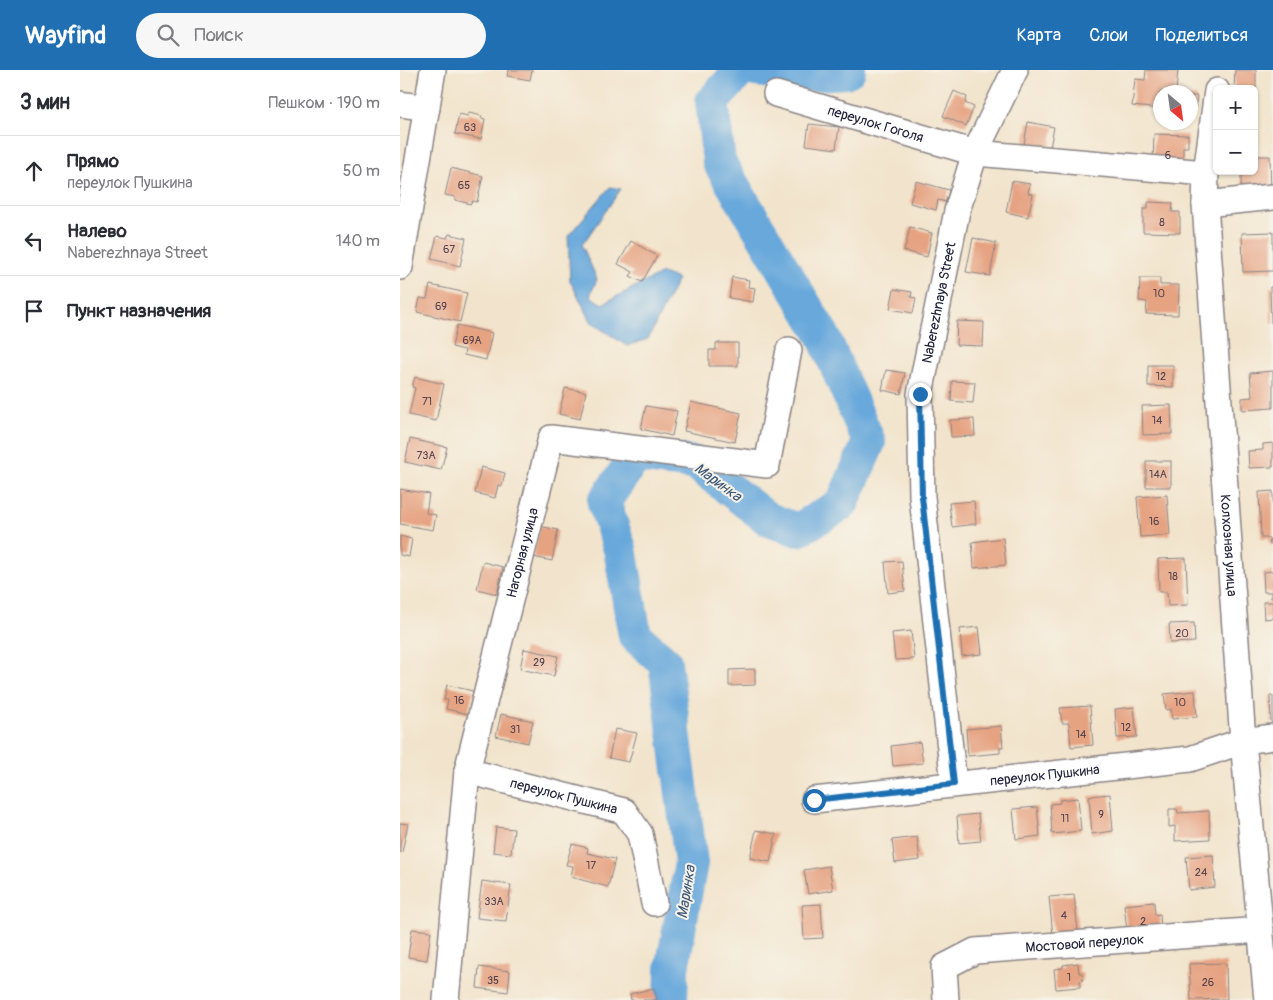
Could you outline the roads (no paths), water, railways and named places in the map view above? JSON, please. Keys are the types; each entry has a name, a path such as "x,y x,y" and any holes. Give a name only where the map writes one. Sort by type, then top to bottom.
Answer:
{"street":[{"path":"400,268 433,70"},
{"name":"Naberezhnaya Street","path":"954,784 922,497 920,394 958,211 975,153 1015,70"},
{"name":"Колхозная улица","path":"1218,85 1220,70"},
{"name":"переулок Гоголя","path":"776,94 975,153 1206,173"},
{"path":"400,104 427,108"},
{"name":"Колхозная улица","path":"1213,120 1206,173 1205,204 1243,742 1267,1000"},
{"path":"1205,204 1273,198"},
{"name":"Нагорная улица","path":"446,1000 467,771 551,438 767,465 789,350"},
{"name":"переулок Пушкина","path":"814,800 1190,759 1243,742 1273,736"},
{"name":"переулок Пушкина","path":"467,771 624,811 640,834 654,903"},
{"name":"Мостовой переулок","path":"946,1000 944,968 975,951 1261,930"}],"water":[{"path":"610,187 621,189 582,245 597,279 590,296 602,304 662,273 678,279 648,339 627,346 592,323 570,281 568,236"}],"waterway":[{"name":"Маринка","path":"671,1000 672,969 691,863 665,662 635,636 620,549 604,502 636,456 695,463 768,519 798,530 842,504 869,442 823,335 719,162 712,102 741,70"},
{"name":"Маринка","path":"756,70 801,75 845,72 849,70"}]}
